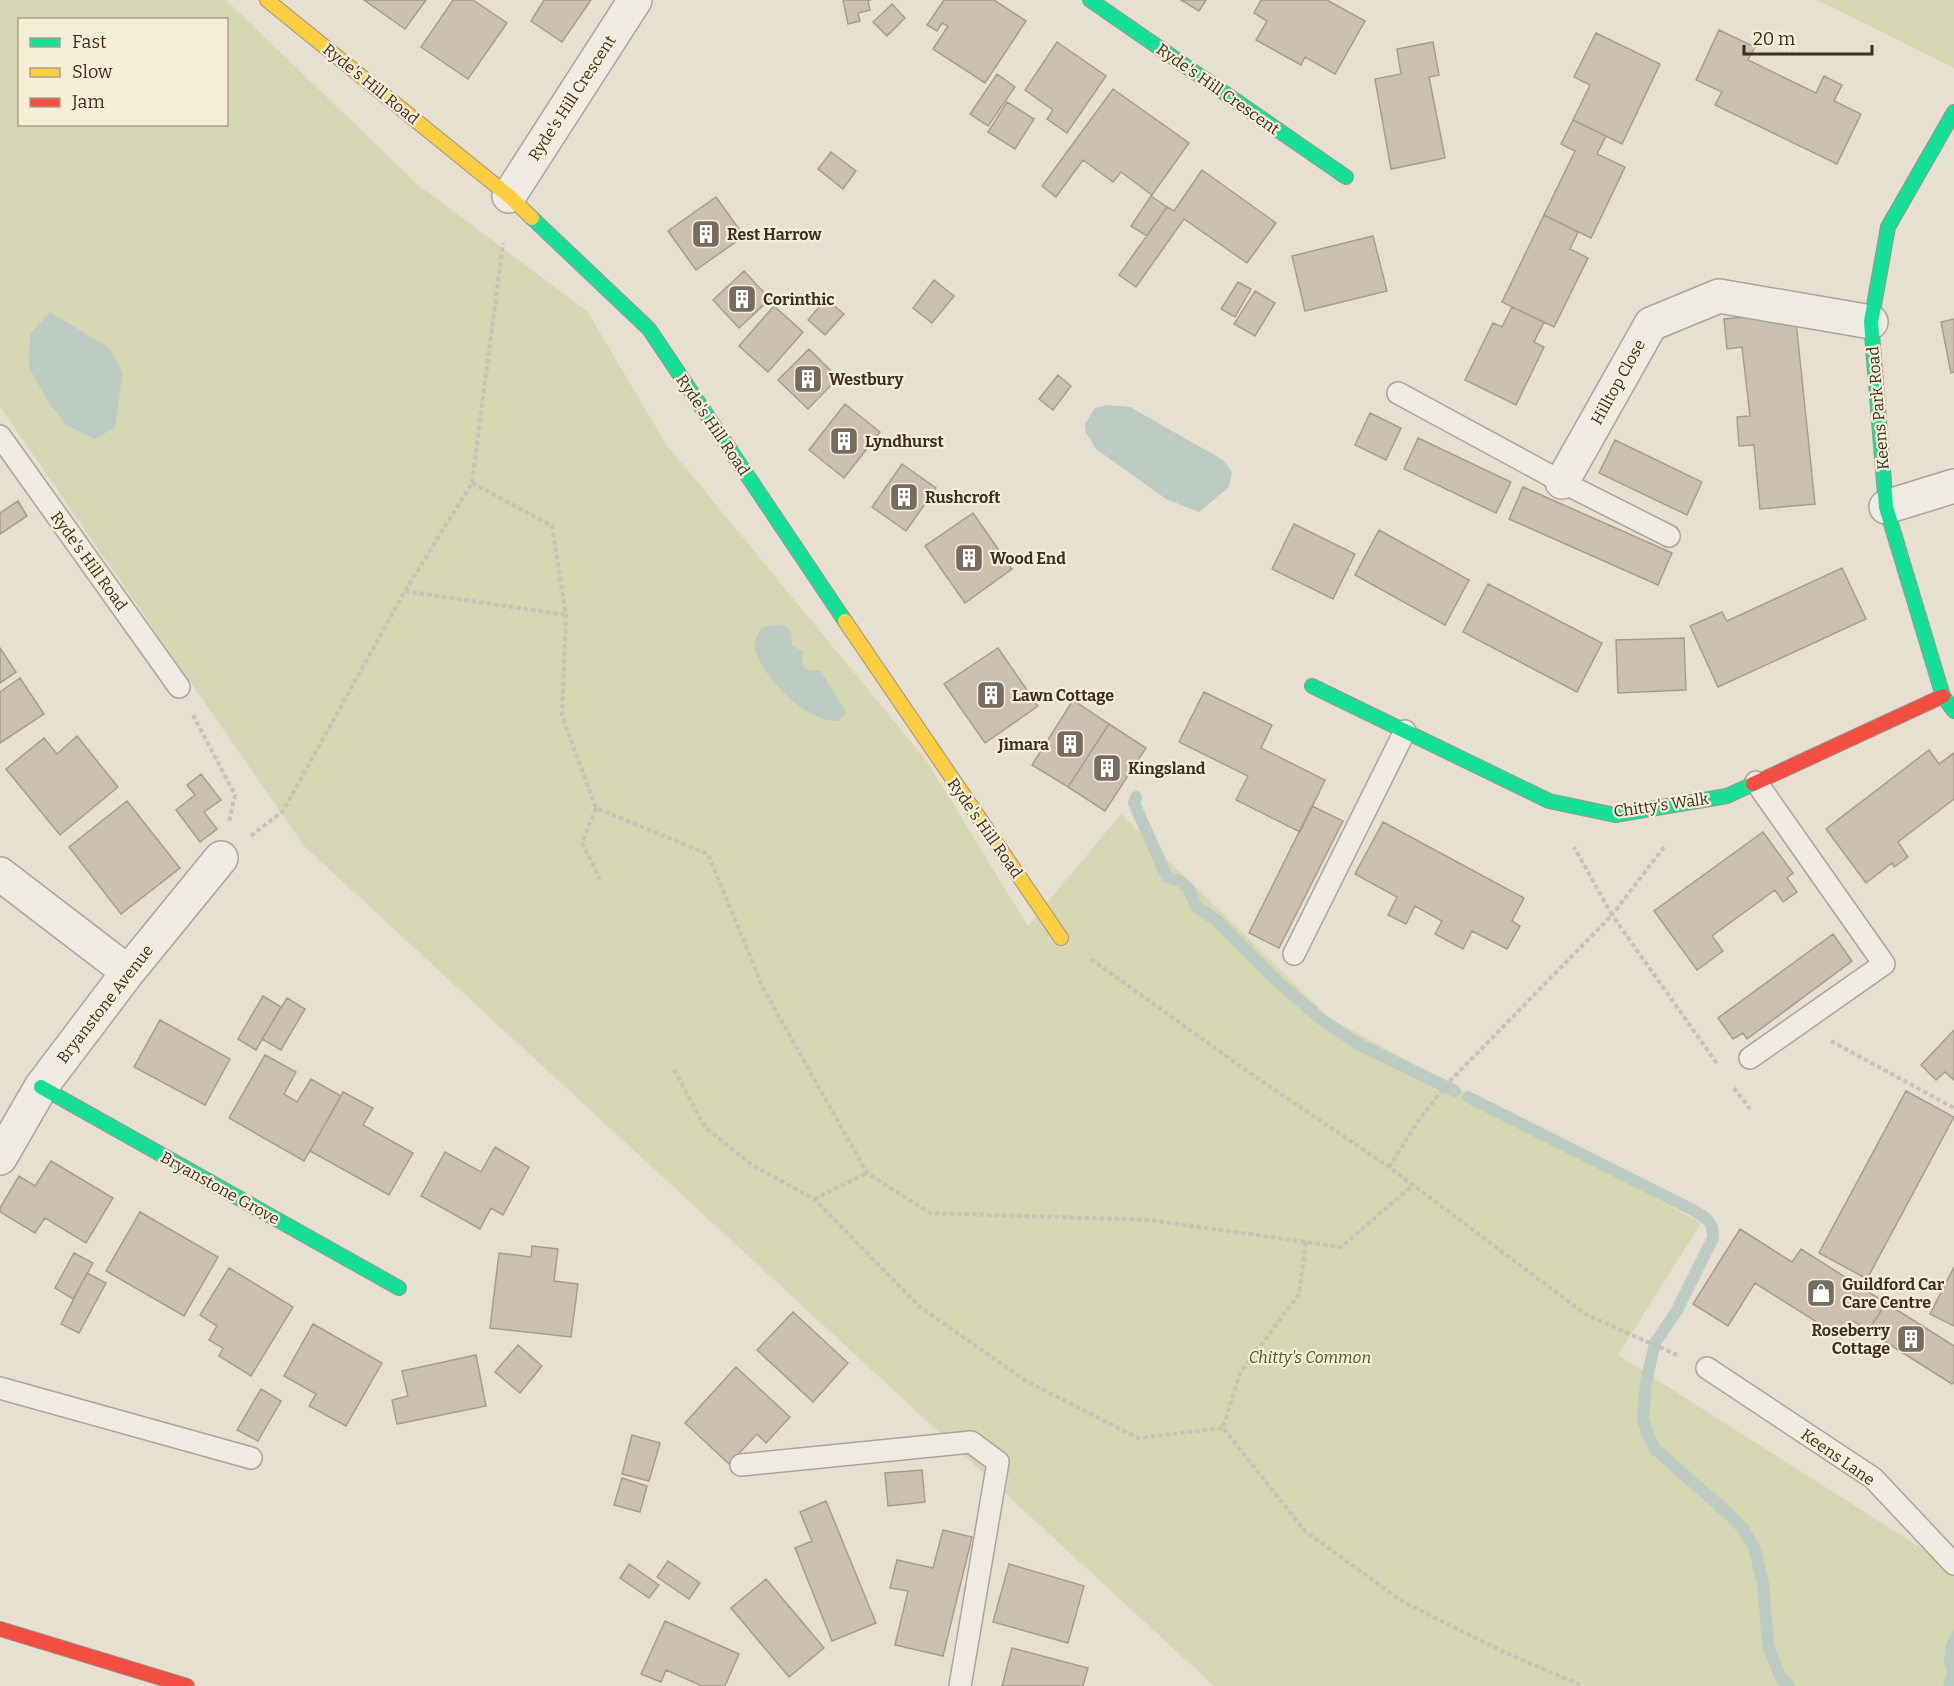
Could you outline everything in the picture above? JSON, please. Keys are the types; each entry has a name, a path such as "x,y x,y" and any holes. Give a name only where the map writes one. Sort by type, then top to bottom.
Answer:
{"street":[{"name":"Ryde's Hill Road","path":"267,0 509,196 648,329 1061,938"},
{"name":"Ryde's Hill Crescent","path":"509,196 635,0"},
{"name":"Ryde's Hill Crescent","path":"1090,0 1346,177"},
{"name":"Keens Park Road","path":"1954,112 1887,227 1871,322 1886,507 1943,696 1954,711"},
{"name":"Hilltop Close","path":"1562,482 1651,324 1719,296 1871,322"},
{"path":"1886,507 1954,486"},
{"name":"Chitty's Walk","path":"1312,686 1549,801 1615,815 1727,796 1943,696"},
{"name":"Bryanstone Avenue","path":"0,1158 41,1087 128,972 221,858"},
{"path":"0,874 128,972"},
{"name":"Bryanstone Grove","path":"41,1087 399,1288"},
{"path":"0,1629 187,1686"}],"lane":[{"path":"1398,393 1562,482 1670,536"},
{"name":"Ryde's Hill Road","path":"0,436 179,687"},
{"path":"1294,954 1405,731"},
{"path":"1750,1058 1884,964 1756,783"},
{"name":"Keens Lane","path":"1707,1368 1873,1478 1954,1564"},
{"path":"0,1388 251,1458"},
{"path":"741,1465 971,1442 998,1462 960,1686"}],"path":[{"path":"221,858 283,811 405,591 472,483 509,196"},
{"path":"472,483 552,526 566,615 562,716 596,808 582,843 600,879"},
{"path":"405,591 566,615"},
{"path":"179,687 235,795 221,858"},
{"path":"1389,1167 1420,1118 1451,1080 1612,915 1700,800"},
{"path":"1549,801 1612,915 1723,1072"},
{"path":"596,808 708,854 763,988 867,1173 930,1213 1150,1220 1341,1247 1413,1185"},
{"path":"1061,938 1244,1069 1389,1167 1586,1314 1663,1349"},
{"path":"1799,1023 1954,1108"},
{"path":"674,1070 705,1127 749,1163 813,1199 920,1307 1026,1381 1138,1438 1223,1428"},
{"path":"1730,1081 1750,1109"},
{"path":"813,1199 867,1173"},
{"path":"1223,1428 1240,1373 1299,1294 1306,1242"},
{"path":"1223,1428 1305,1531 1403,1602 1506,1653 1583,1686"}],"green space":[{"name":"Chitty's Common","path":"0,0 226,0 418,185 587,311 666,444 926,760 1028,926 1121,814 1328,1017 1701,1223 1618,1355 1954,1569 1954,1686 1214,1686 304,846 0,407"},
{"path":"1817,0 1954,0 1954,68"}],"shaded area":[{"path":"50,312 109,348 123,373 115,427 95,439 66,425 48,401 29,368 30,334"},
{"path":"1108,405 1130,407 1223,460 1232,472 1229,487 1199,512 1166,499 1096,449 1086,433 1085,424 1095,408"},
{"path":"782,624 791,632 792,646 803,651 802,663 806,669 820,670 846,712 838,721 813,715 801,707 768,675 761,663 755,648 759,632 762,627"},
{"path":"1954,1629 1954,1686 1943,1686 1947,1672 1944,1661 1946,1644"}],"building":[{"path":"364,0 426,0 405,29"},
{"path":"453,0 473,0 507,23 468,79 421,47"},
{"path":"544,0 591,0 562,42 531,21"},
{"path":"843,0 871,0 868,1 870,10 858,13 860,21 848,24"},
{"path":"944,0 994,0 1026,21 985,83 933,49 948,26 942,23 937,31 927,25"},
{"path":"1181,0 1206,0 1199,11"},
{"path":"1261,0 1327,0 1365,21 1335,74 1305,57 1301,65 1256,40 1267,21 1254,13"},
{"path":"892,4 905,18 887,36 873,22"},
{"path":"1719,30 1755,47 1748,60 1816,93 1824,76 1842,85 1834,101 1861,114 1837,164 1715,105 1722,92 1696,80"},
{"path":"1596,33 1660,64 1622,144 1573,120 1590,85 1574,77"},
{"path":"1057,42 1106,76 1067,133 1047,119 1053,110 1025,90"},
{"path":"1433,42 1439,75 1429,77 1445,158 1391,169 1375,79 1401,74 1397,49"},
{"path":"997,74 1015,87 988,126 970,114"},
{"path":"1113,89 1189,143 1152,195 1121,172 1113,182 1083,160 1056,197 1042,186"},
{"path":"1007,102 1034,119 1015,149 988,132"},
{"path":"1573,120 1606,136 1597,154 1625,167 1591,238 1544,215 1575,151 1561,144"},
{"path":"831,152 856,171 843,189 818,169"},
{"path":"1202,170 1276,223 1247,263 1184,219 1136,287 1119,275 1167,207 1174,211"},
{"path":"1151,196 1167,207 1147,236 1131,226"},
{"name":"Rest Harrow","path":"716,197 744,236 696,270 668,231"},
{"path":"1544,215 1578,232 1570,249 1588,258 1554,327 1502,302"},
{"path":"1373,236 1387,291 1305,311 1292,256"},
{"name":"Corinthic","path":"744,271 770,299 739,328 713,300"},
{"path":"934,280 954,296 932,323 913,308"},
{"path":"1238,282 1251,289 1235,317 1221,309"},
{"path":"1255,291 1275,303 1255,336 1234,324"},
{"path":"826,299 844,314 825,335 808,320"},
{"path":"774,306 803,332 768,372 739,346"},
{"path":"1512,307 1544,322 1534,342 1544,347 1516,405 1465,380 1493,323 1502,327"},
{"path":"1795,312 1815,504 1760,509 1754,445 1739,446 1737,417 1750,416 1742,347 1727,349 1724,319"},
{"path":"1954,319 1954,372 1951,373 1941,322"},
{"name":"Westbury","path":"809,349 838,378 808,409 778,380"},
{"path":"1058,375 1071,386 1053,410 1039,399"},
{"name":"Lyndhurst","path":"845,404 880,432 844,478 809,450"},
{"path":"1370,413 1401,428 1386,460 1355,445"},
{"path":"1418,438 1511,482 1496,513 1404,469"},
{"path":"1615,440 1702,482 1687,515 1599,473"},
{"name":"Rushcroft","path":"902,464 936,488 906,531 872,507"},
{"path":"1523,487 1672,553 1658,585 1509,519"},
{"path":"18,501 27,516 0,534 0,513"},
{"name":"Wood End","path":"973,513 1012,569 965,603 925,546"},
{"path":"1294,524 1355,554 1333,599 1272,569"},
{"path":"1379,530 1469,580 1445,625 1355,575"},
{"path":"1842,568 1866,619 1718,687 1690,626 1722,612 1727,621"},
{"path":"1488,584 1602,643 1577,692 1463,632"},
{"path":"1684,638 1686,690 1618,693 1616,640"},
{"path":"0,648 16,672 0,683"},
{"name":"Lawn Cottage","path":"998,648 1038,706 985,743 944,684"},
{"path":"20,678 44,714 0,743 0,692"},
{"path":"1204,692 1272,725 1261,748 1325,780 1300,832 1236,800 1248,776 1179,742"},
{"name":"Jimara","path":"1073,700 1109,724 1068,787 1032,765"},
{"name":"Kingsland","path":"1109,724 1146,748 1105,811 1068,787"},
{"path":"77,736 118,787 60,835 6,769 44,738 57,754"},
{"path":"1929,750 1939,764 1954,753 1954,799 1898,842 1908,857 1894,867 1892,863 1866,883 1826,829"},
{"path":"201,774 221,800 204,812 217,829 200,842 176,810 195,795 187,785"},
{"path":"127,801 180,868 121,914 69,847"},
{"path":"1312,806 1343,821 1279,948 1249,933"},
{"path":"1383,822 1524,898 1512,921 1520,926 1507,949 1472,931 1463,949 1435,934 1442,921 1415,906 1406,924 1388,915 1397,897 1355,874"},
{"path":"1763,832 1793,873 1787,878 1797,892 1783,902 1775,890 1712,936 1723,951 1697,970 1654,911"},
{"path":"1833,934 1852,961 1747,1039 1743,1033 1733,1039 1718,1018"},
{"path":"263,996 281,1007 256,1050 238,1039"},
{"path":"287,998 305,1009 281,1050 262,1039"},
{"path":"160,1020 230,1059 205,1105 134,1067"},
{"path":"1954,1030 1954,1080 1945,1072 1936,1080 1921,1065"},
{"path":"265,1055 296,1072 284,1094 297,1102 311,1079 341,1096 304,1161 229,1118"},
{"path":"1906,1091 1954,1117 1867,1279 1819,1253"},
{"path":"343,1092 373,1108 363,1125 413,1153 389,1195 310,1151"},
{"path":"495,1147 529,1167 503,1215 491,1208 480,1229 421,1196 445,1152 481,1172"},
{"path":"51,1161 113,1198 86,1243 45,1218 35,1233 0,1212 0,1208 19,1176 35,1186"},
{"path":"140,1212 218,1257 184,1316 106,1271"},
{"name":"Guildford Car Care Centre","path":"1740,1229 1792,1262 1801,1249 1886,1303 1868,1331 1853,1321 1842,1338 1755,1283 1728,1326 1693,1304"},
{"path":"532,1246 558,1249 554,1281 578,1284 571,1337 490,1328 499,1253 531,1257"},
{"path":"74,1253 93,1263 73,1299 55,1288"},
{"path":"1954,1267 1954,1326 1930,1314"},
{"path":"229,1268 293,1307 251,1376 219,1356 223,1348 209,1340 217,1326 200,1315"},
{"path":"87,1273 106,1283 79,1333 61,1324"},
{"name":"Roseberry Cottage","path":"1886,1303 1954,1346 1954,1382 1952,1384 1868,1331"},
{"path":"793,1312 848,1363 813,1402 757,1350"},
{"path":"313,1324 382,1363 346,1426 309,1406 316,1394 284,1376"},
{"path":"518,1345 542,1366 520,1393 495,1372"},
{"path":"476,1355 486,1406 397,1424 392,1400 408,1396 402,1371"},
{"path":"736,1367 790,1417 766,1443 757,1434 729,1464 685,1423"},
{"path":"261,1389 281,1401 258,1441 237,1430"},
{"path":"632,1435 660,1443 649,1481 622,1474"},
{"path":"922,1470 925,1502 888,1506 885,1473"},
{"path":"622,1478 647,1486 640,1512 614,1505"},
{"path":"826,1501 876,1623 832,1641 795,1548 812,1541 800,1512"},
{"path":"943,1530 972,1537 943,1656 895,1645 908,1591 890,1588 897,1560 933,1568"},
{"path":"668,1561 700,1583 689,1599 657,1577"},
{"path":"629,1564 659,1585 649,1598 620,1578"},
{"path":"1009,1564 1084,1586 1068,1643 993,1622"},
{"path":"766,1579 824,1648 789,1677 731,1608"},
{"path":"665,1621 739,1654 725,1686 702,1686 666,1670 661,1682 641,1674"},
{"path":"1012,1648 1088,1668 1083,1686 1002,1686"}],"waterway":[{"path":"1136,797 1134,803 1167,877 1180,881 1189,889 1196,906 1217,921 1279,983 1322,1020 1358,1044 1455,1091"},
{"path":"1468,1097 1693,1210 1710,1224 1713,1238 1676,1312 1655,1343 1646,1382 1643,1419 1655,1449 1730,1515 1744,1530 1754,1547 1763,1583 1768,1646 1781,1678 1789,1686"}],"traffic: fast":[{"path":"1090,0 1346,177"},
{"path":"1954,112 1888,227 1871,322 1886,507 1943,696 1954,711"},
{"path":"532,218 649,329 845,621"},
{"path":"1312,686 1549,801 1615,815 1727,796 1753,784"},
{"path":"41,1087 399,1288"}],"traffic: slow":[{"path":"267,0 509,196 532,218"},
{"path":"845,621 1061,938"}],"traffic: jam":[{"path":"1753,784 1943,696"},
{"path":"0,1629 187,1686"}],"place":[{"name":"Rest Harrow","path":"706,234"},
{"name":"Corinthic","path":"742,299"},
{"name":"Westbury","path":"808,379"},
{"name":"Lyndhurst","path":"844,441"},
{"name":"Rushcroft","path":"904,497"},
{"name":"Wood End","path":"969,558"},
{"name":"Lawn Cottage","path":"991,695"},
{"name":"Jimara","path":"1070,744"},
{"name":"Kingsland","path":"1107,768"},
{"name":"Guildford Car Care Centre","path":"1821,1293"},
{"name":"Roseberry Cottage","path":"1911,1339"}]}
